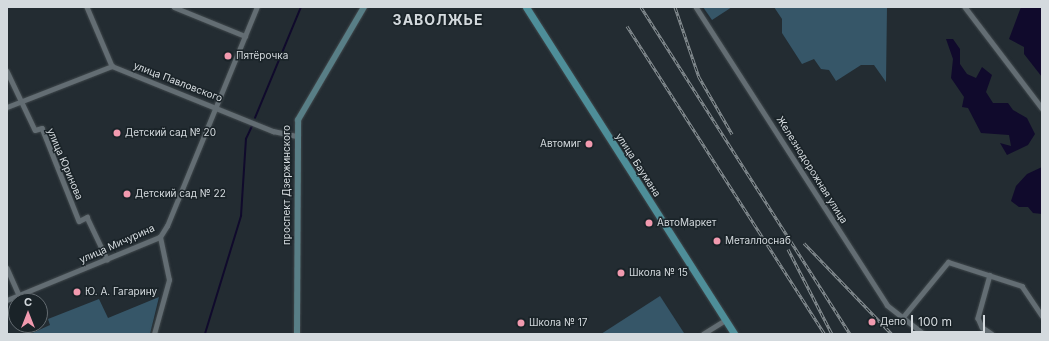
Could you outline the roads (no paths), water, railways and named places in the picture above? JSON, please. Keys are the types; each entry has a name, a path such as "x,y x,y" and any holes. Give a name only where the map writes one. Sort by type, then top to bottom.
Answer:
{"main road":[{"name":"улица Баумана","path":"526,7 734,334"}],"street":[{"path":"7,107 112,66 87,7"},
{"path":"174,7 245,36"},
{"name":"улица Мичурина","path":"26,293 160,237 257,7"},
{"name":"проспект Дзержинского","path":"297,334 297,136 300,115 364,7"},
{"name":"Железнодорожная улица","path":"696,7 887,304 924,334"},
{"path":"965,7 1042,108"},
{"name":"улица Павловского","path":"112,66 216,106 273,131 297,136"},
{"name":"улица Юринова","path":"7,71 35,130 42,128 79,221 87,217 107,259"},
{"path":"154,334 169,280 160,237"},
{"path":"903,318 948,262 1022,286 1042,316"},
{"path":"7,268 18,293"},
{"path":"990,275 978,318 982,327 992,334"},
{"path":"703,334 725,320"}],"waterway":[{"path":"255,118 301,7"},
{"path":"205,334 241,216 246,139 252,126"}],"railway":[{"path":"641,7 850,334"},
{"path":"675,7 699,77 732,134"},
{"path":"627,26 825,334"},
{"path":"804,243 892,334"},
{"path":"788,249 832,334"}],"place":[{"name":"Пятёрочка","path":"228,56"},
{"name":"Детский сад № 20","path":"117,133"},
{"name":"Автомиг","path":"589,144"},
{"name":"Детский сад № 22","path":"127,194"},
{"name":"АвтоМаркет","path":"649,223"},
{"name":"Металлоснаб","path":"717,241"},
{"name":"Школа № 15","path":"621,273"},
{"name":"Ю. А. Гагарину","path":"77,292"},
{"name":"Депо","path":"872,322"},
{"name":"Школа № 17","path":"521,323"}],"district":[{"name":"ЗАВОЛЖЬЕ","path":"438,20"}]}
